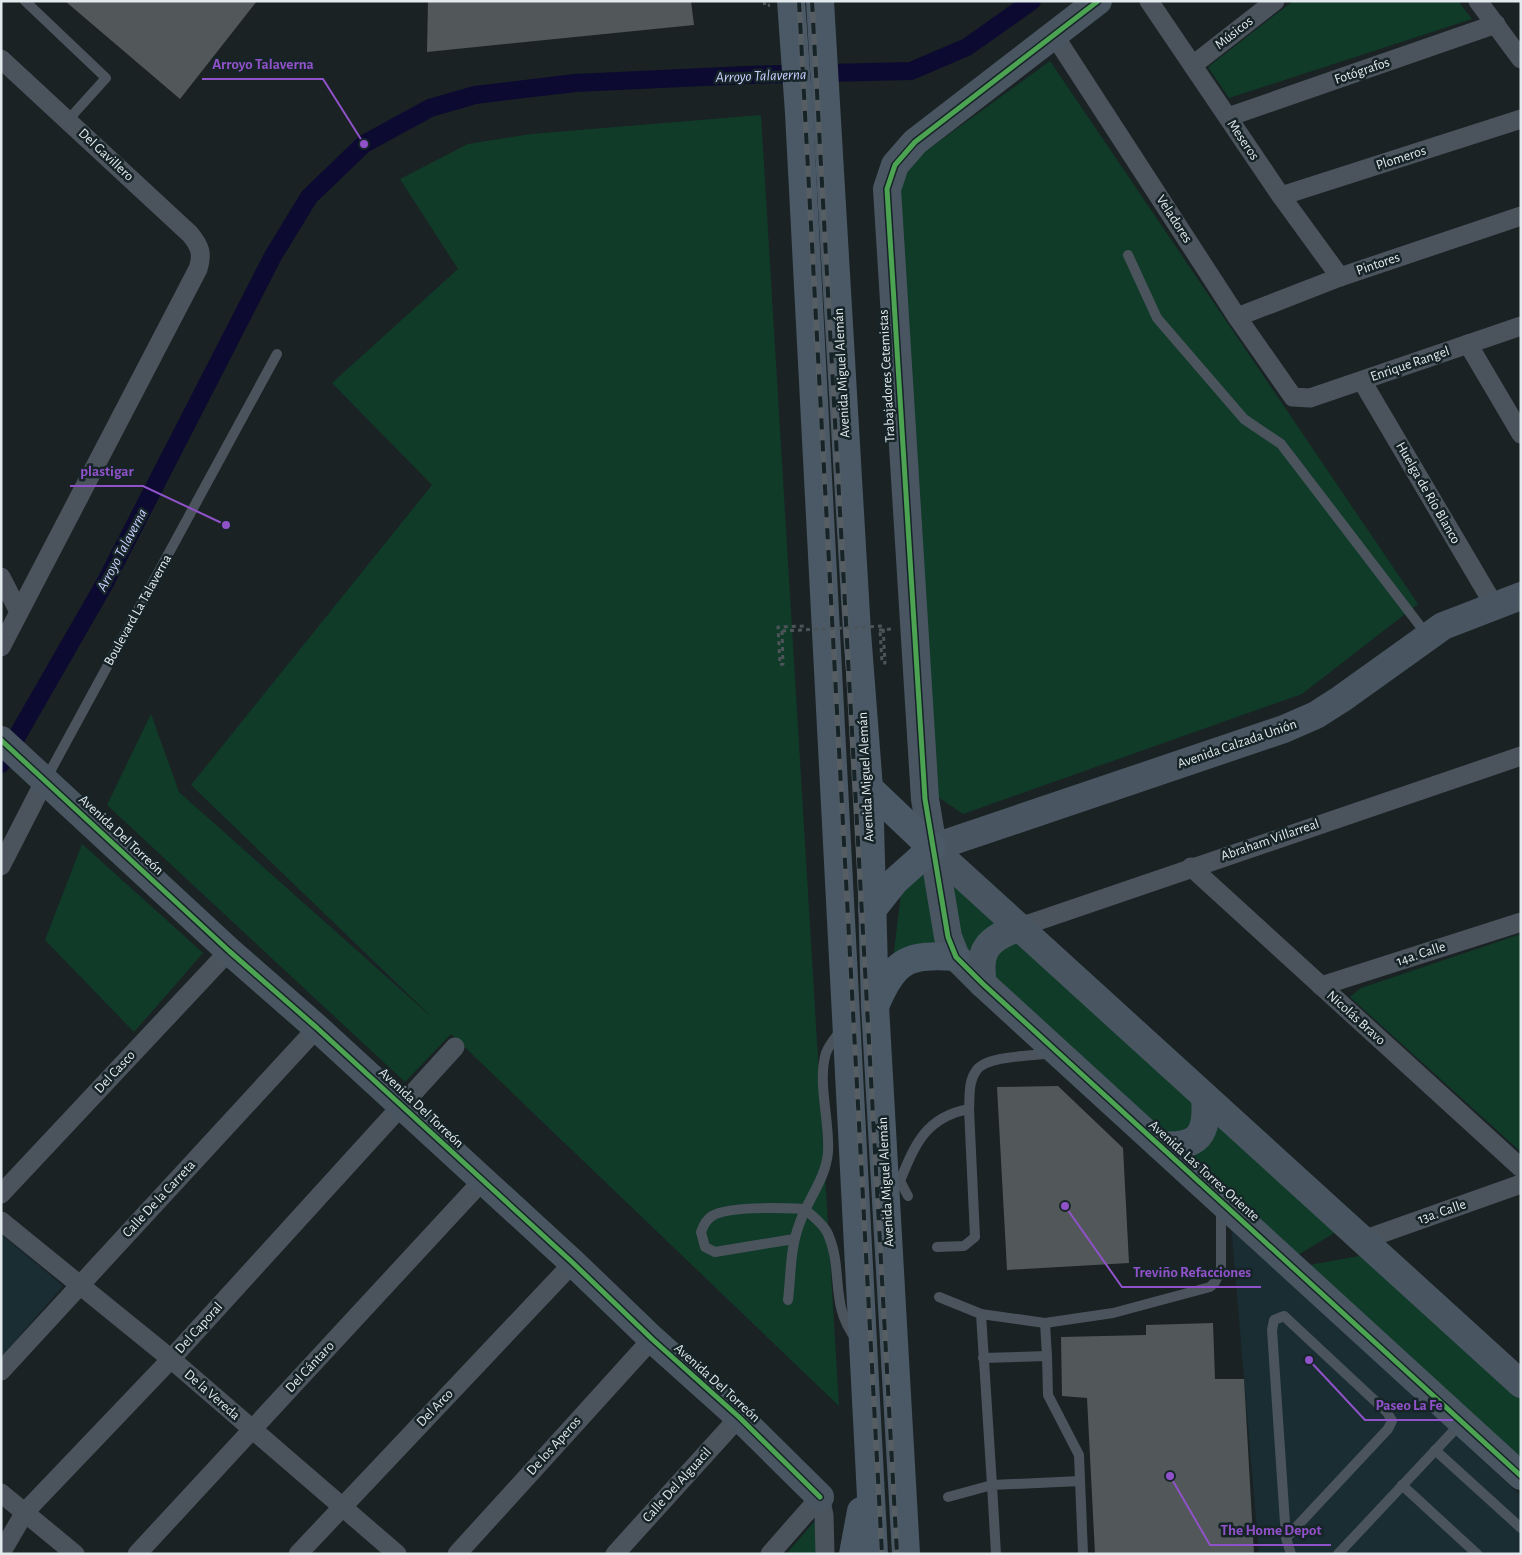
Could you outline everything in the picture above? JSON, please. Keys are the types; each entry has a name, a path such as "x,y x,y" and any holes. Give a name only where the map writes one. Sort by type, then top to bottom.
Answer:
{"highway":[{"path":"791,1 799,113 874,1554"},
{"name":"Avenida Miguel Alemán","path":"820,1 857,632 869,788 875,1006 898,1186 906,1554"},
{"path":"869,788 932,848 895,881 872,910"},
{"path":"875,1006 888,978 905,962 927,955 956,958"},
{"path":"854,1554 869,1468"}],"street":[{"name":"Trabajadores Cetemistas","path":"932,848 924,799 887,189 894,165 915,142 1098,1"},
{"name":"Meseros","path":"1149,1 1280,196 1340,277"},
{"name":"Músicos","path":"1193,65 1275,1"},
{"path":"1478,1 1521,59"},
{"name":"Fotógrafos","path":"1228,117 1496,24"},
{"name":"Veladores","path":"1054,35 1288,393 1298,399"},
{"name":"Del Gavillero","path":"1,59 190,234 197,242 202,257 198,269 19,612"},
{"name":"Plomeros","path":"1280,196 1521,119"},
{"name":"Pintores","path":"1237,316 1340,277 1521,216"},
{"name":"Enrique Rangel","path":"1298,399 1310,398 1362,381 1521,326"},
{"path":"1468,344 1521,434"},
{"name":"Huelga de Río Blanco","path":"1362,381 1494,606"},
{"path":"1,577 19,612 1,647"},
{"name":"Avenida Calzada Unión","path":"932,848 1284,729 1316,714 1341,699 1443,626 1521,596"},
{"name":"Avenida Del Torreón","path":"1,740 229,951 401,1104 738,1417 820,1497"},
{"name":"Abraham Villarreal","path":"1020,927 1191,867 1521,756"},
{"name":"Boulevard La Talaverna","path":"1,866 37,772"},
{"path":"932,848 1521,1384"},
{"name":"Avenida Las Torres Oriente","path":"932,848 943,913 956,958 1057,1053 1521,1476"},
{"name":"Nicolás Bravo","path":"1191,867 1521,1168"},
{"name":"14a. Calle","path":"1321,986 1521,922"},
{"path":"983,984 980,965 982,954 990,943 1002,933 1020,927"},
{"name":"Del Casco","path":"1,1194 229,951"},
{"name":"Calle De la Carreta","path":"1,1371 317,1028"},
{"name":"Del Caporal","path":"1,1553 25,1512 171,1359 401,1104 455,1047"},
{"path":"1159,1145 1179,1146 1191,1142 1202,1131 1207,1119 1205,1097"},
{"name":"Del Cántaro","path":"137,1554 483,1180"},
{"name":"13a. Calle","path":"1363,1240 1521,1184"},
{"name":"De la Vereda","path":"1,1221 171,1359 397,1554"},
{"name":"Del Arco","path":"298,1554 573,1263"},
{"name":"De los Aperos","path":"457,1554 652,1338"},
{"name":"Calle Del Alguacil","path":"615,1554 738,1417"},
{"path":"1,1493 76,1554"},
{"path":"770,1554 820,1497"},
{"path":"820,1497 824,1515 825,1554"}],"lane":[{"path":"25,1 106,78 68,120"},
{"path":"1128,256 1157,318 1244,420 1280,444 1427,636"},
{"name":"Boulevard La Talaverna","path":"37,772 277,354"},
{"path":"788,1300 794,1239 805,1209 819,1185 826,1166 828,1150 823,1079 826,1053 847,1020"},
{"path":"937,1247 964,1246 975,1237 969,1109 972,1079 975,1072 984,1063 994,1060 1057,1053"},
{"path":"898,1186 912,1151 932,1124 948,1114 969,1109"},
{"path":"939,1297 981,1314 1045,1324 1113,1312 1210,1287 1216,1282 1220,1270 1221,1202"},
{"path":"794,1239 715,1252 705,1247 701,1232 708,1218 719,1213 774,1208 805,1209 827,1232 834,1253 839,1307 846,1328 864,1349"},
{"path":"981,1314 996,1554"},
{"path":"1286,1538 1388,1429 1392,1420 1388,1412 1284,1316 1274,1320 1272,1330 1286,1538 1290,1554"},
{"path":"1045,1324 1048,1395 1068,1435 1077,1448 1083,1554"},
{"path":"983,1358 1047,1356"},
{"path":"1338,1554 1461,1422"},
{"path":"1435,1450 1521,1528"},
{"path":"948,1497 992,1485 1080,1481"},
{"path":"1402,1485 1477,1554"}],"path":[{"path":"825,625 778,627 780,665 783,664 782,631 884,626 885,663 882,663 880,630"}],"shaded area":[{"path":"1231,1225 1521,1496 1521,1554 1259,1554"},
{"path":"1,1234 63,1286 1,1357"}],"green space":[{"path":"1293,1 1458,1 1472,19 1229,98 1208,67"},
{"path":"1050,61 1418,604 1302,694 963,814 935,795 897,172"},
{"path":"761,115 839,1406 451,1034 405,1082 107,805 151,714 179,792 436,1021 191,785 432,485 332,383 458,269 400,179 468,144 531,134"},
{"path":"82,844 203,953 134,1032 45,940"},
{"path":"929,861 938,943 925,943 909,949 893,959 901,894"},
{"path":"951,876 1001,923 970,962 959,951"},
{"path":"1521,934 1521,1152 1350,997 1361,988"},
{"path":"1020,939 1199,1102 1200,1117 1172,1140 986,969 991,951"},
{"path":"1220,1122 1339,1230 1295,1257 1186,1158"},
{"path":"1365,1255 1521,1397 1521,1464 1304,1266"},
{"path":"815,1521 817,1554 786,1554"}],"building":[{"path":"65,1 257,1 180,99"},
{"path":"428,1 691,1 694,25 427,52"},
{"path":"1058,1086 1123,1148 1129,1263 1007,1270 997,1087"},
{"path":"1213,1323 1215,1379 1244,1379 1254,1554 1095,1554 1087,1398 1062,1396 1061,1337 1146,1335 1146,1325"}],"waterway":[{"name":"Arroyo Talaverna","path":"1,764 105,583 273,256 309,197 364,144 430,108 475,95 575,83 746,75 911,71 967,47 1032,1"}],"railway":[{"path":"799,1 882,1554"},
{"path":"812,1 897,1554"}],"cycle path":[{"path":"1098,1 915,142 895,165 887,189 925,799 948,937 956,957 983,984 1521,1476"},
{"path":"1,740 229,951 317,1028 573,1263 652,1339 739,1417 820,1497"}],"place":[{"name":"Arroyo Talaverna","path":"364,144"},
{"name":"plastigar","path":"226,525"},
{"name":"Treviño Refacciones","path":"1065,1206"},
{"name":"Paseo La Fe","path":"1309,1360"},
{"name":"The Home Depot","path":"1170,1476"}]}
